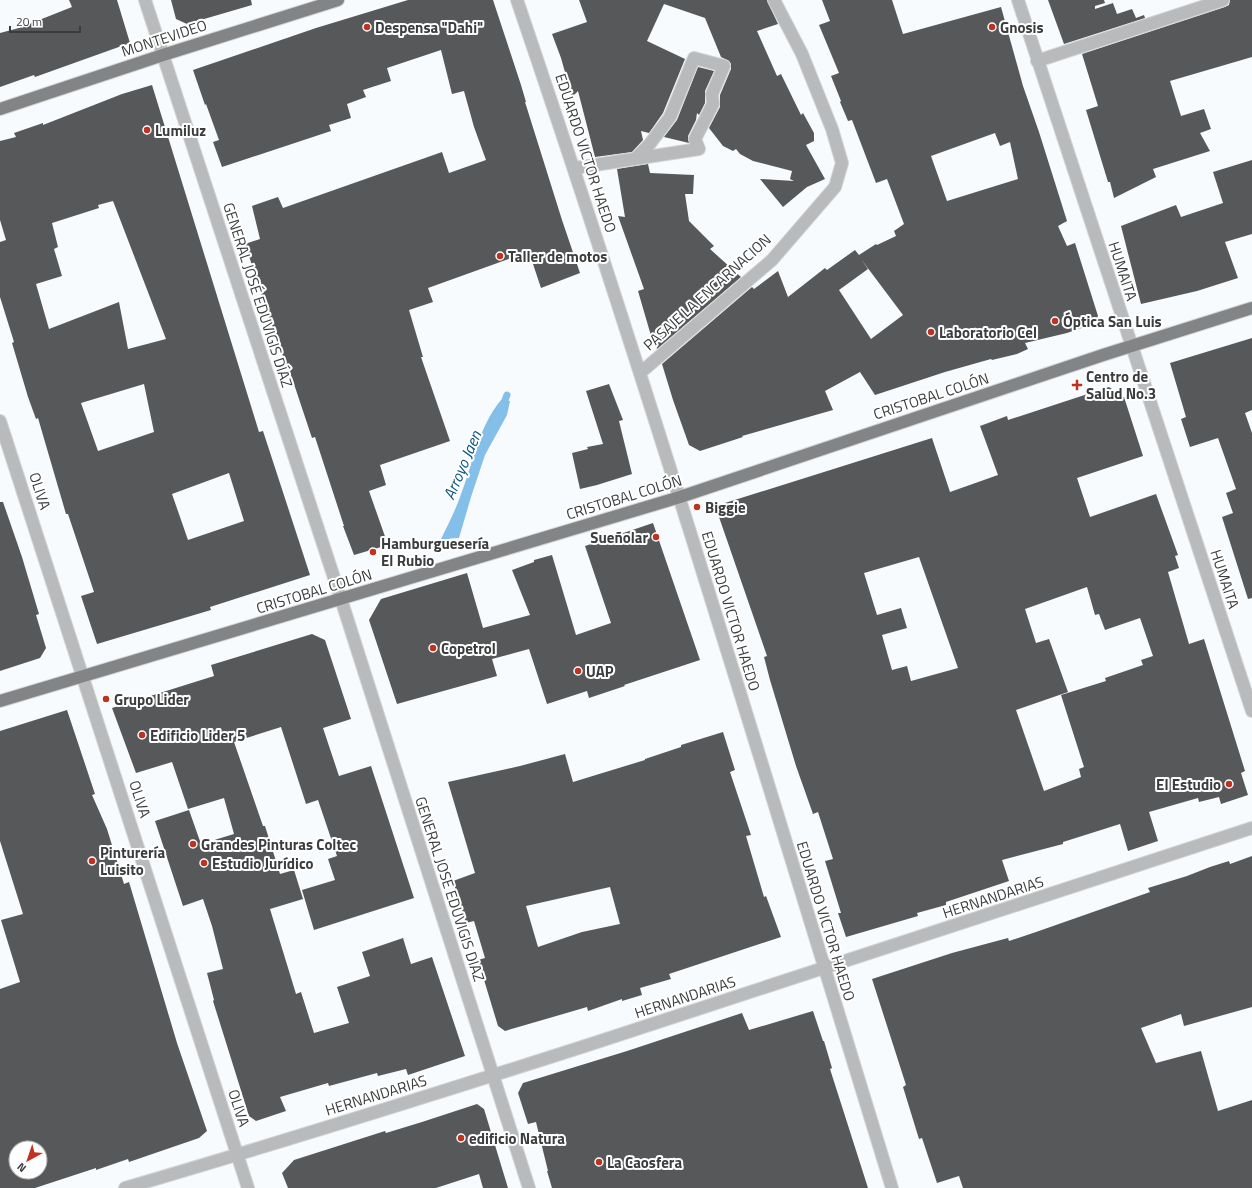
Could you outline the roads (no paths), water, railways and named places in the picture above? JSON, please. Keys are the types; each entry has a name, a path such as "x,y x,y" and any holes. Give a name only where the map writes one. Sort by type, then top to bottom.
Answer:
{"main road":[{"name":"MONTEVIDEO","path":"0,109 163,54 338,0"},
{"name":"CRISTOBAL COLÓN","path":"0,701 680,496 1131,346 1252,308"}],"street":[{"name":"GENERAL JOSÉ EDUVIGIS DÍAZ","path":"146,0 341,599"},
{"name":"EDUARDO VICTOR HAEDO","path":"517,0 575,168 680,496 892,1188"},
{"name":"PASAJE LA ENCARNACION","path":"640,373 772,260 835,187 842,163 832,129 802,54 774,0"},
{"name":"HUMAITA","path":"1018,0 1252,711"},
{"path":"1037,61 1223,0"},
{"path":"575,168 636,159 699,149 695,139 713,104 712,94 724,66 694,58 670,117 649,145 636,159"},
{"name":"OLIVA","path":"0,421 84,676 248,1188"},
{"name":"GENERAL JOSE EDUVIGIS DIAZ","path":"341,599 529,1188"},
{"name":"HERNANDARIAS","path":"124,1188 238,1155 493,1075 824,969 1252,828"}],"water":[{"path":"501,400 510,401 507,415 485,455 459,538 441,539 465,485 481,434 493,411"}],"waterway":[{"name":"Arroyo Jaen","path":"502,408 507,395"},
{"name":"Arroyo Jaen","path":"443,546 449,531"}],"place":[{"name":"Despensa \"Dahi\"","path":"367,27"},
{"name":"Gnosis","path":"992,27"},
{"name":"Lumiluz","path":"147,130"},
{"name":"Taller de motos","path":"500,256"},
{"name":"Óptica San Luis","path":"1055,321"},
{"name":"Laboratorio Cel","path":"931,332"},
{"name":"Centro de Salud No.3","path":"1077,385"},
{"name":"Biggie","path":"697,507"},
{"name":"Sueñolar","path":"656,537"},
{"name":"Hamburguesería El Rubio","path":"373,552"},
{"name":"Copetrol","path":"433,648"},
{"name":"UAP","path":"578,671"},
{"name":"Grupo Lider","path":"106,699"},
{"name":"Edificio Lider 5","path":"142,735"},
{"name":"El Estudio","path":"1229,784"},
{"name":"Grandes Pinturas Coltec","path":"193,844"},
{"name":"Pinturería Luisito","path":"92,861"},
{"name":"Estudio Jurídico","path":"204,863"},
{"name":"edificio Natura","path":"461,1138"},
{"name":"La Caosfera","path":"599,1162"}]}
